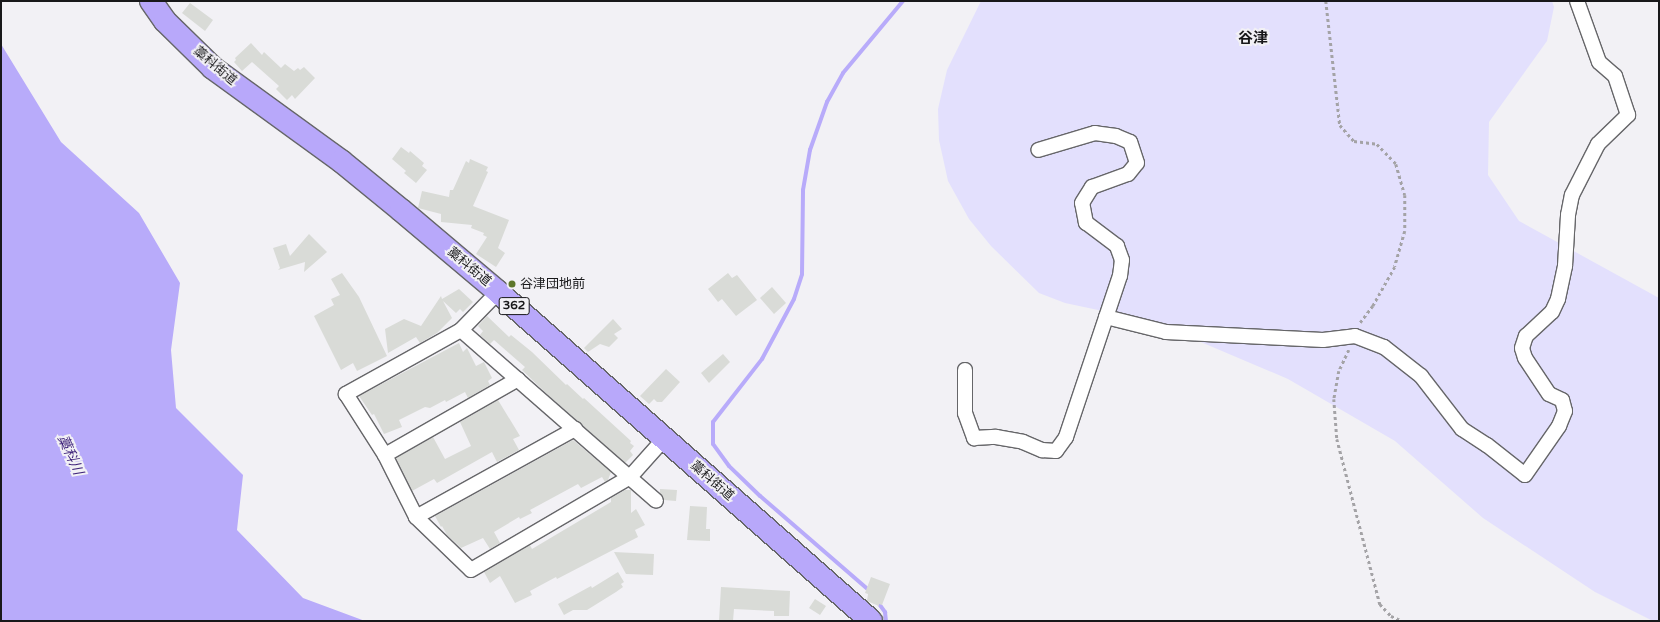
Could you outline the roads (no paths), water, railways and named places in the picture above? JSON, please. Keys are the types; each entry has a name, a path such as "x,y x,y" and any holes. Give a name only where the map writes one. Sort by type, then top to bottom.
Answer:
{"highway":[{"name":"藁科街道","path":"151,1 166,21 213,68 341,161 498,292 871,621"}],"street":[{"path":"1106,317 1166,332 1323,340 1355,336 1384,347 1421,376 1462,429 1487,445 1525,475 1559,426 1565,411 1562,400 1550,394 1525,358 1522,348 1526,336 1552,312 1558,299 1565,266 1568,215 1572,195 1598,144 1628,115 1615,76 1599,62 1576,1"},
{"path":"965,370 965,412 974,438 996,437 1023,442 1042,450 1056,451 1066,437 1120,276 1122,260 1116,246 1086,223 1082,203 1092,187 1128,174 1137,163 1130,142 1116,136 1095,133 1038,150"},
{"path":"498,292 461,330 346,394 385,455 416,517 471,570 630,477 664,439"},
{"path":"461,330 656,501"},
{"path":"385,455 518,380"},
{"path":"416,517 575,429"}],"water":[{"name":"藁科川","path":"1,44 61,142 139,213 180,283 171,350 176,408 243,475 237,530 303,598 365,621 1,621"}],"waterway":[{"path":"871,592 760,496 729,466 713,444 713,422 762,359 794,299 802,274 803,190 810,150 827,102 843,73 903,1"},
{"path":"877,601 885,612 886,621"}],"place":[{"name":"谷津団地前","path":"512,284"}],"district":[{"name":"谷津","path":"1253,39"}]}
